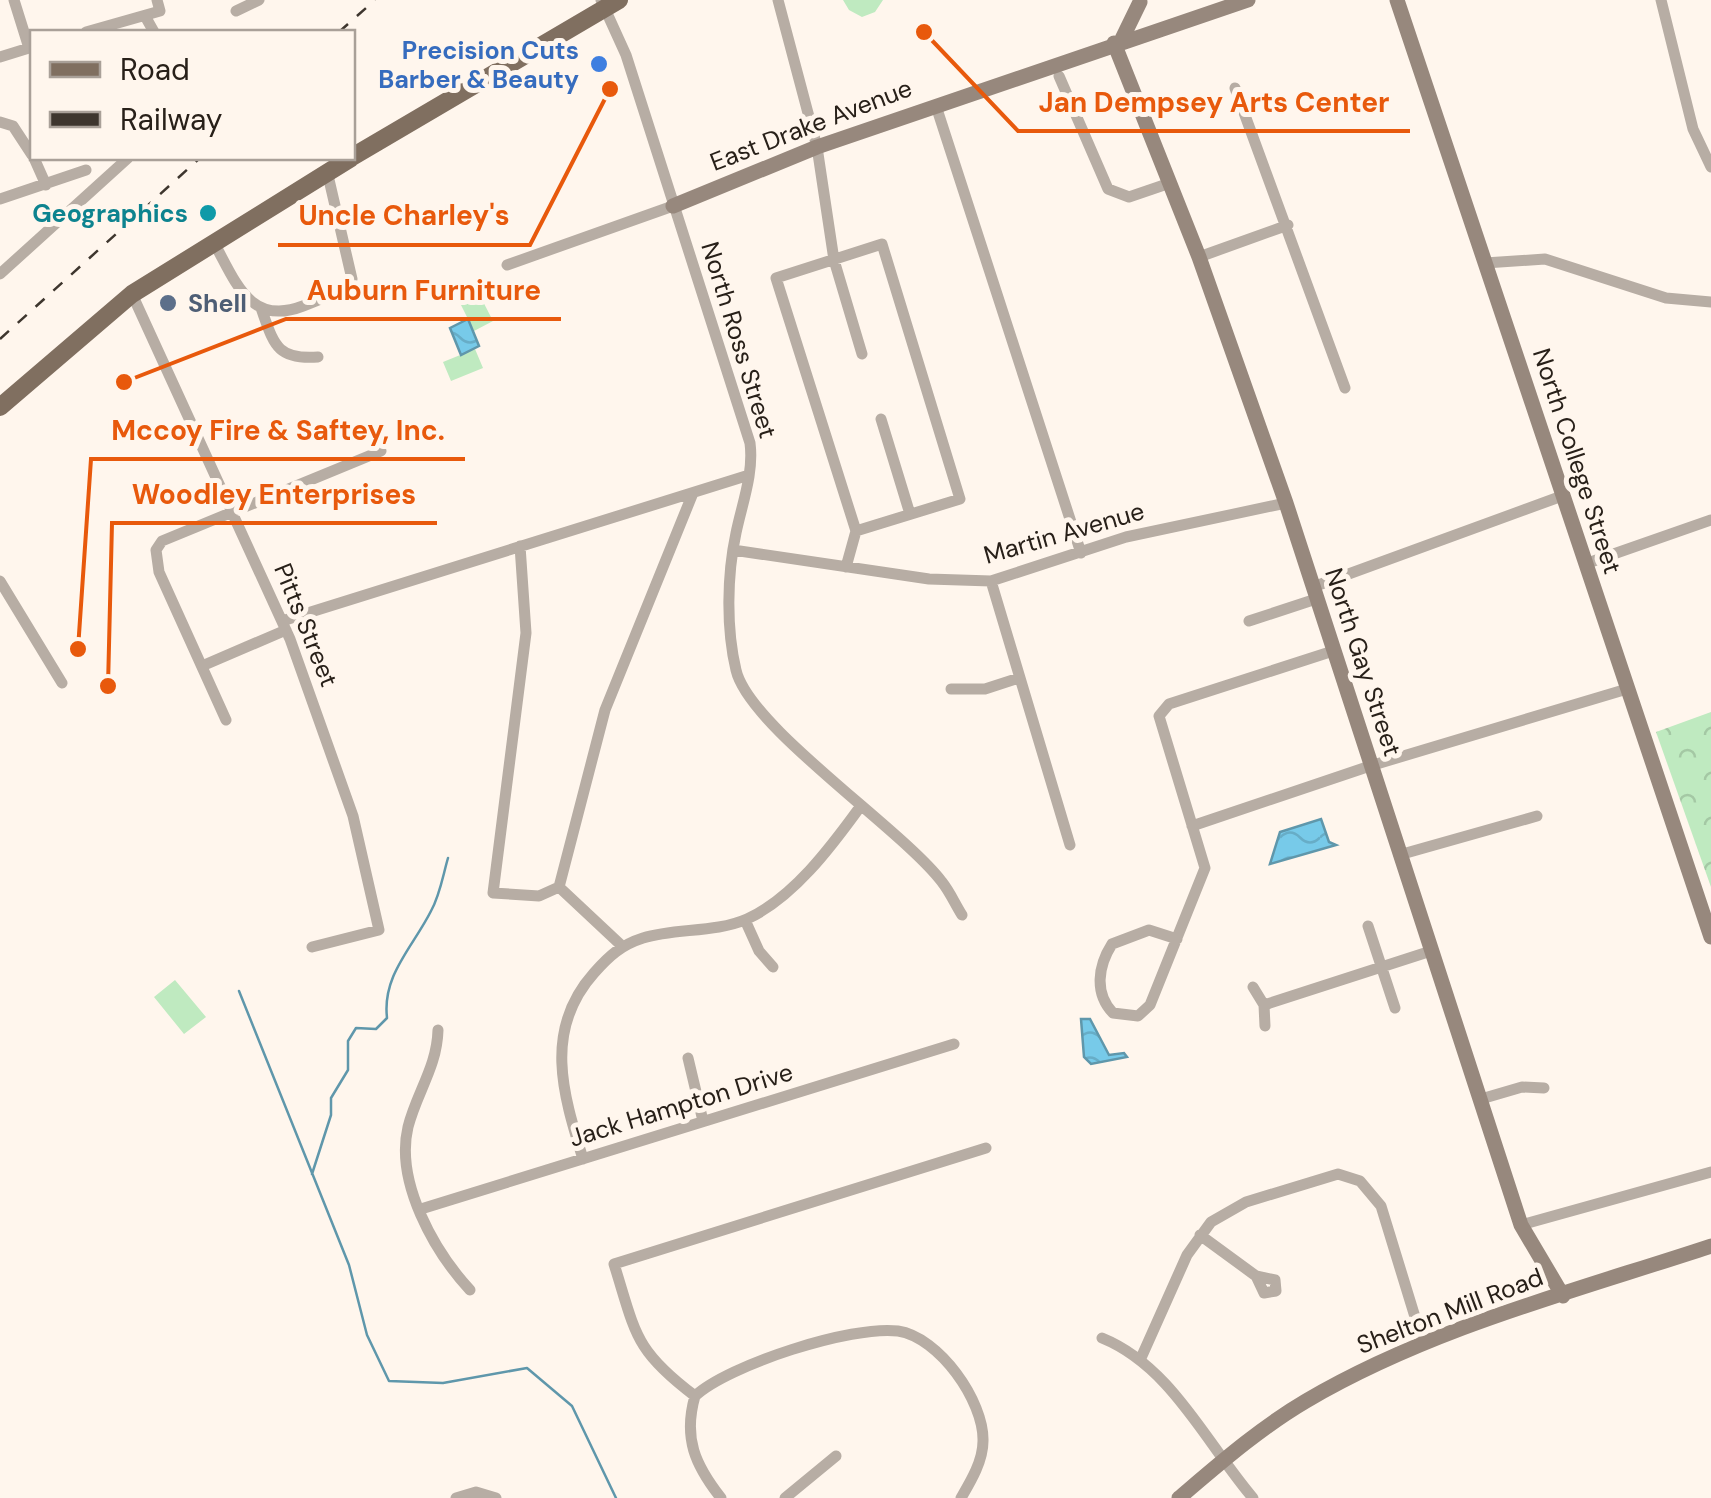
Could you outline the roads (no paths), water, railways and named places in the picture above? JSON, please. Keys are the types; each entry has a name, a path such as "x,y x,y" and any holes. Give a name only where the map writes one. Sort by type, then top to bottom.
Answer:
{"main road":[{"path":"355,155 608,3"},
{"path":"0,406 132,294 347,160"}],"street":[{"path":"14,0 30,45"},
{"path":"122,28 160,11 157,0"},
{"path":"236,11 259,0"},
{"path":"778,0 818,147 834,260 862,354"},
{"name":"East Drake Avenue","path":"507,265 673,206 818,147 1248,0"},
{"name":"North College Street","path":"1397,0 1711,937"},
{"path":"1661,0 1692,129 1711,166"},
{"path":"1118,42 1140,1 1158,28"},
{"name":"North Ross Street","path":"608,3 744,422 751,456 733,550 730,619 737,675 752,698 860,808 942,881 962,915"},
{"path":"144,16 153,30"},
{"name":"North Gay Street","path":"1118,42 1286,503 1521,1225 1562,1296"},
{"path":"0,56 30,48"},
{"path":"1059,76 1108,190 1129,198 1170,182"},
{"path":"1235,88 1346,388"},
{"path":"936,106 1081,552"},
{"path":"0,122 14,126 30,151"},
{"path":"35,160 46,185"},
{"path":"0,274 126,160"},
{"path":"0,199 86,170"},
{"path":"214,241 242,293 261,308 282,314 338,292 352,280 327,171"},
{"path":"1198,257 1288,225"},
{"path":"846,567 856,531 776,278 882,244 960,499 856,531"},
{"path":"1485,263 1545,260 1666,298 1711,302"},
{"name":"Pitts Street","path":"132,294 284,625 353,816 379,930 312,947"},
{"path":"261,308 280,351 292,359 318,357"},
{"path":"880,418 910,514"},
{"path":"226,720 155,562 156,550 162,542 381,451"},
{"path":"202,666 284,625 749,475"},
{"path":"559,887 605,710 693,493"},
{"path":"1250,621 1562,496"},
{"name":"Martin Avenue","path":"733,550 929,579 991,581 1126,537 1286,503"},
{"path":"1585,564 1711,520"},
{"path":"520,546 526,633 492,894 539,896 559,887"},
{"path":"0,581 62,682"},
{"path":"991,581 1070,845"},
{"path":"1177,939 1149,930 1112,944 1100,970 1104,1004 1113,1013 1138,1016 1150,1005 1177,939 1205,868 1159,723 1163,709 1333,651"},
{"path":"952,689 984,689 1020,678"},
{"path":"1192,826 1370,766 1627,689"},
{"path":"583,1159 564,1096 562,1034 572,1005 589,978 622,946 663,932 745,920 790,887 860,808"},
{"path":"1399,854 1537,816"},
{"path":"559,887 622,946"},
{"path":"745,920 759,952 773,967"},
{"path":"1368,926 1394,1008"},
{"path":"1264,1005 1431,951"},
{"path":"1252,987 1264,1005 1265,1026"},
{"path":"438,1030 438,1056 408,1124 406,1172 450,1269 470,1290"},
{"name":"Jack Hampton Drive","path":"421,1209 954,1044"},
{"path":"688,1058 703,1122"},
{"path":"1481,1099 1522,1086 1544,1088"},
{"path":"695,1396 663,1372 640,1346 614,1264 986,1148"},
{"path":"1521,1225 1711,1172"},
{"path":"1141,1358 1200,1234 1218,1215 1338,1174 1360,1181 1380,1206 1423,1344"},
{"path":"1200,1234 1256,1276"},
{"name":"Shelton Mill Road","path":"1179,1498 1305,1402 1423,1344 1711,1246"},
{"path":"695,1396 735,1371 825,1343 876,1330 909,1334 935,1352 974,1402 984,1446 961,1498"},
{"path":"1102,1338 1141,1358 1157,1373 1253,1498"},
{"path":"695,1396 689,1441 701,1472 721,1498"},
{"path":"785,1498 836,1456"},
{"path":"456,1498 476,1492 496,1498"}],"water":[{"path":"468,319 479,346 461,355 450,328"},
{"path":"1321,819 1329,842 1336,845 1270,864 1280,832"},
{"path":"1081,1019 1090,1019 1109,1055 1124,1053 1127,1057 1091,1064 1084,1057"}],"waterway":[{"path":"312,1174 331,1115 331,1098 348,1070 348,1041 356,1028 376,1029 387,1018 389,988 434,905 448,858"},
{"path":"239,991 349,1265 367,1335 389,1381 443,1383 527,1368 572,1406 616,1498"}],"railway":[{"path":"341,30 375,0"},
{"path":"0,339 198,160"}],"place":[{"name":"Jan Dempsey Arts Center","path":"924,32"},
{"name":"Precision Cuts Barber & Beauty","path":"599,64"},
{"name":"Uncle Charley's","path":"610,89"},
{"name":"Geographics","path":"208,213"},
{"name":"Shell","path":"168,303"},
{"name":"Auburn Furniture","path":"124,382"},
{"name":"Mccoy Fire & Saftey, Inc.","path":"78,649"},
{"name":"Woodley Enterprises","path":"108,686"}]}
